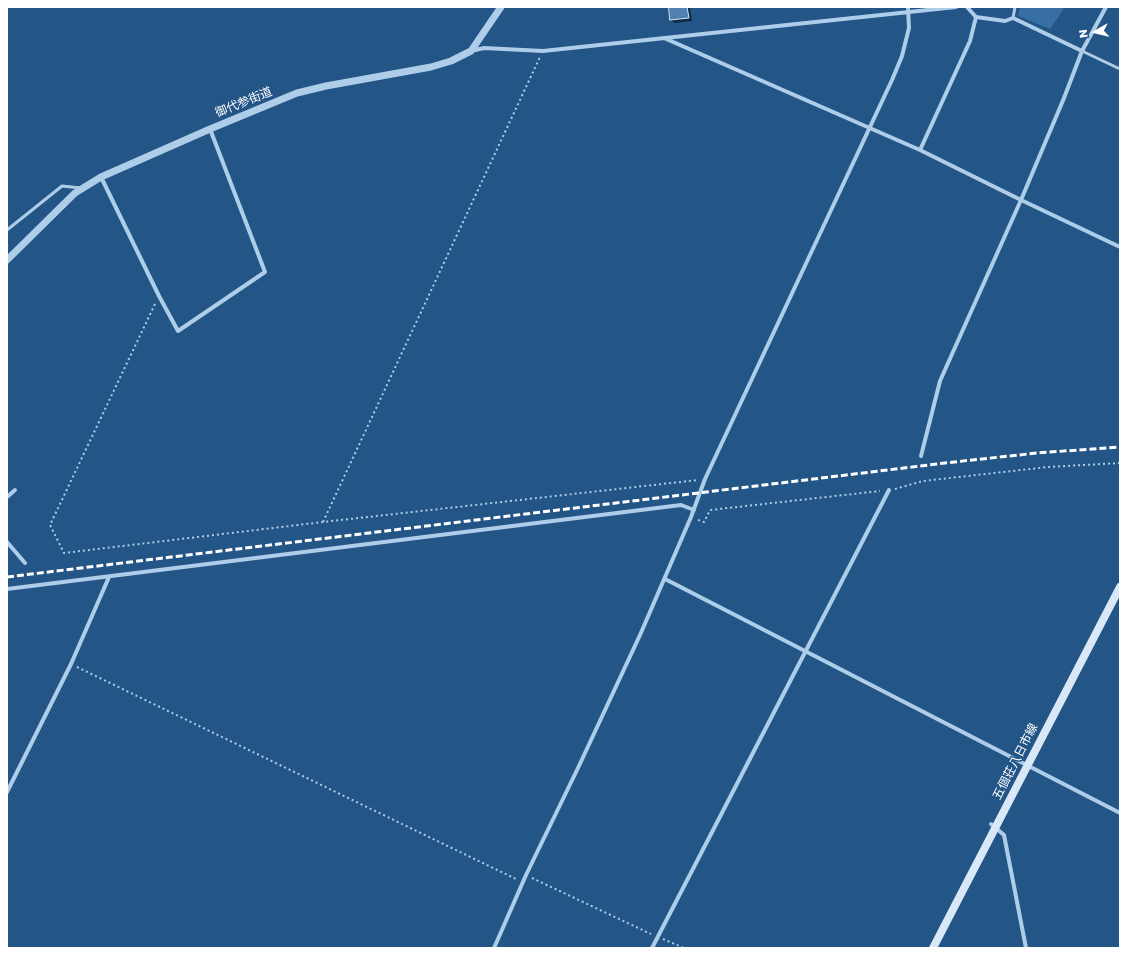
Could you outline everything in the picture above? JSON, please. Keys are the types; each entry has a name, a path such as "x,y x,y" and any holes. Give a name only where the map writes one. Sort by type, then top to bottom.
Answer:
{"main road":[{"name":"五個荘八日市線","path":"933,948 993,826 1027,765 1120,586"}],"street":[{"name":"御代参街道","path":"7,260 76,193 102,177 210,129 297,93 326,86 431,67 451,61 471,51 501,7"},
{"path":"471,51 484,48 543,51 908,9 956,7"},
{"path":"967,7 976,17 1005,21 1013,18 1082,51"},
{"path":"921,456 940,381 1021,200 1082,51 1106,7"},
{"path":"494,948 522,883 640,635 694,510 705,480 870,129 902,56 909,28 908,9"},
{"path":"920,150 970,41 976,17"},
{"path":"664,38 920,150 1120,247"},
{"path":"102,177 159,296 178,331 265,272 210,129"},
{"path":"7,496 15,490"},
{"path":"652,948 889,490"},
{"path":"7,589 681,505 694,510"},
{"path":"7,542 25,563"},
{"path":"7,792 71,664 110,577"},
{"path":"665,579 1120,813"},
{"path":"993,826 1004,835 1026,948"}],"lane":[{"path":"1013,18 1016,7"},
{"path":"1082,51 1120,69"},
{"path":"7,230 62,186 82,189"}],"path":[{"path":"323,522 543,51"},
{"path":"159,296 50,524 64,553 323,522 705,480"},
{"path":"691,517 704,522 710,510 889,490 923,480 1048,467 1120,463"},
{"path":"71,664 522,883"},
{"path":"526,875 684,948"}],"shaded area":[{"path":"1020,7 1063,7 1063,10 1050,29 1018,16"}],"building":[{"path":"669,7 687,7 689,18 670,20"}],"railway":[{"path":"7,577 945,463 1037,453 1120,447"}]}
